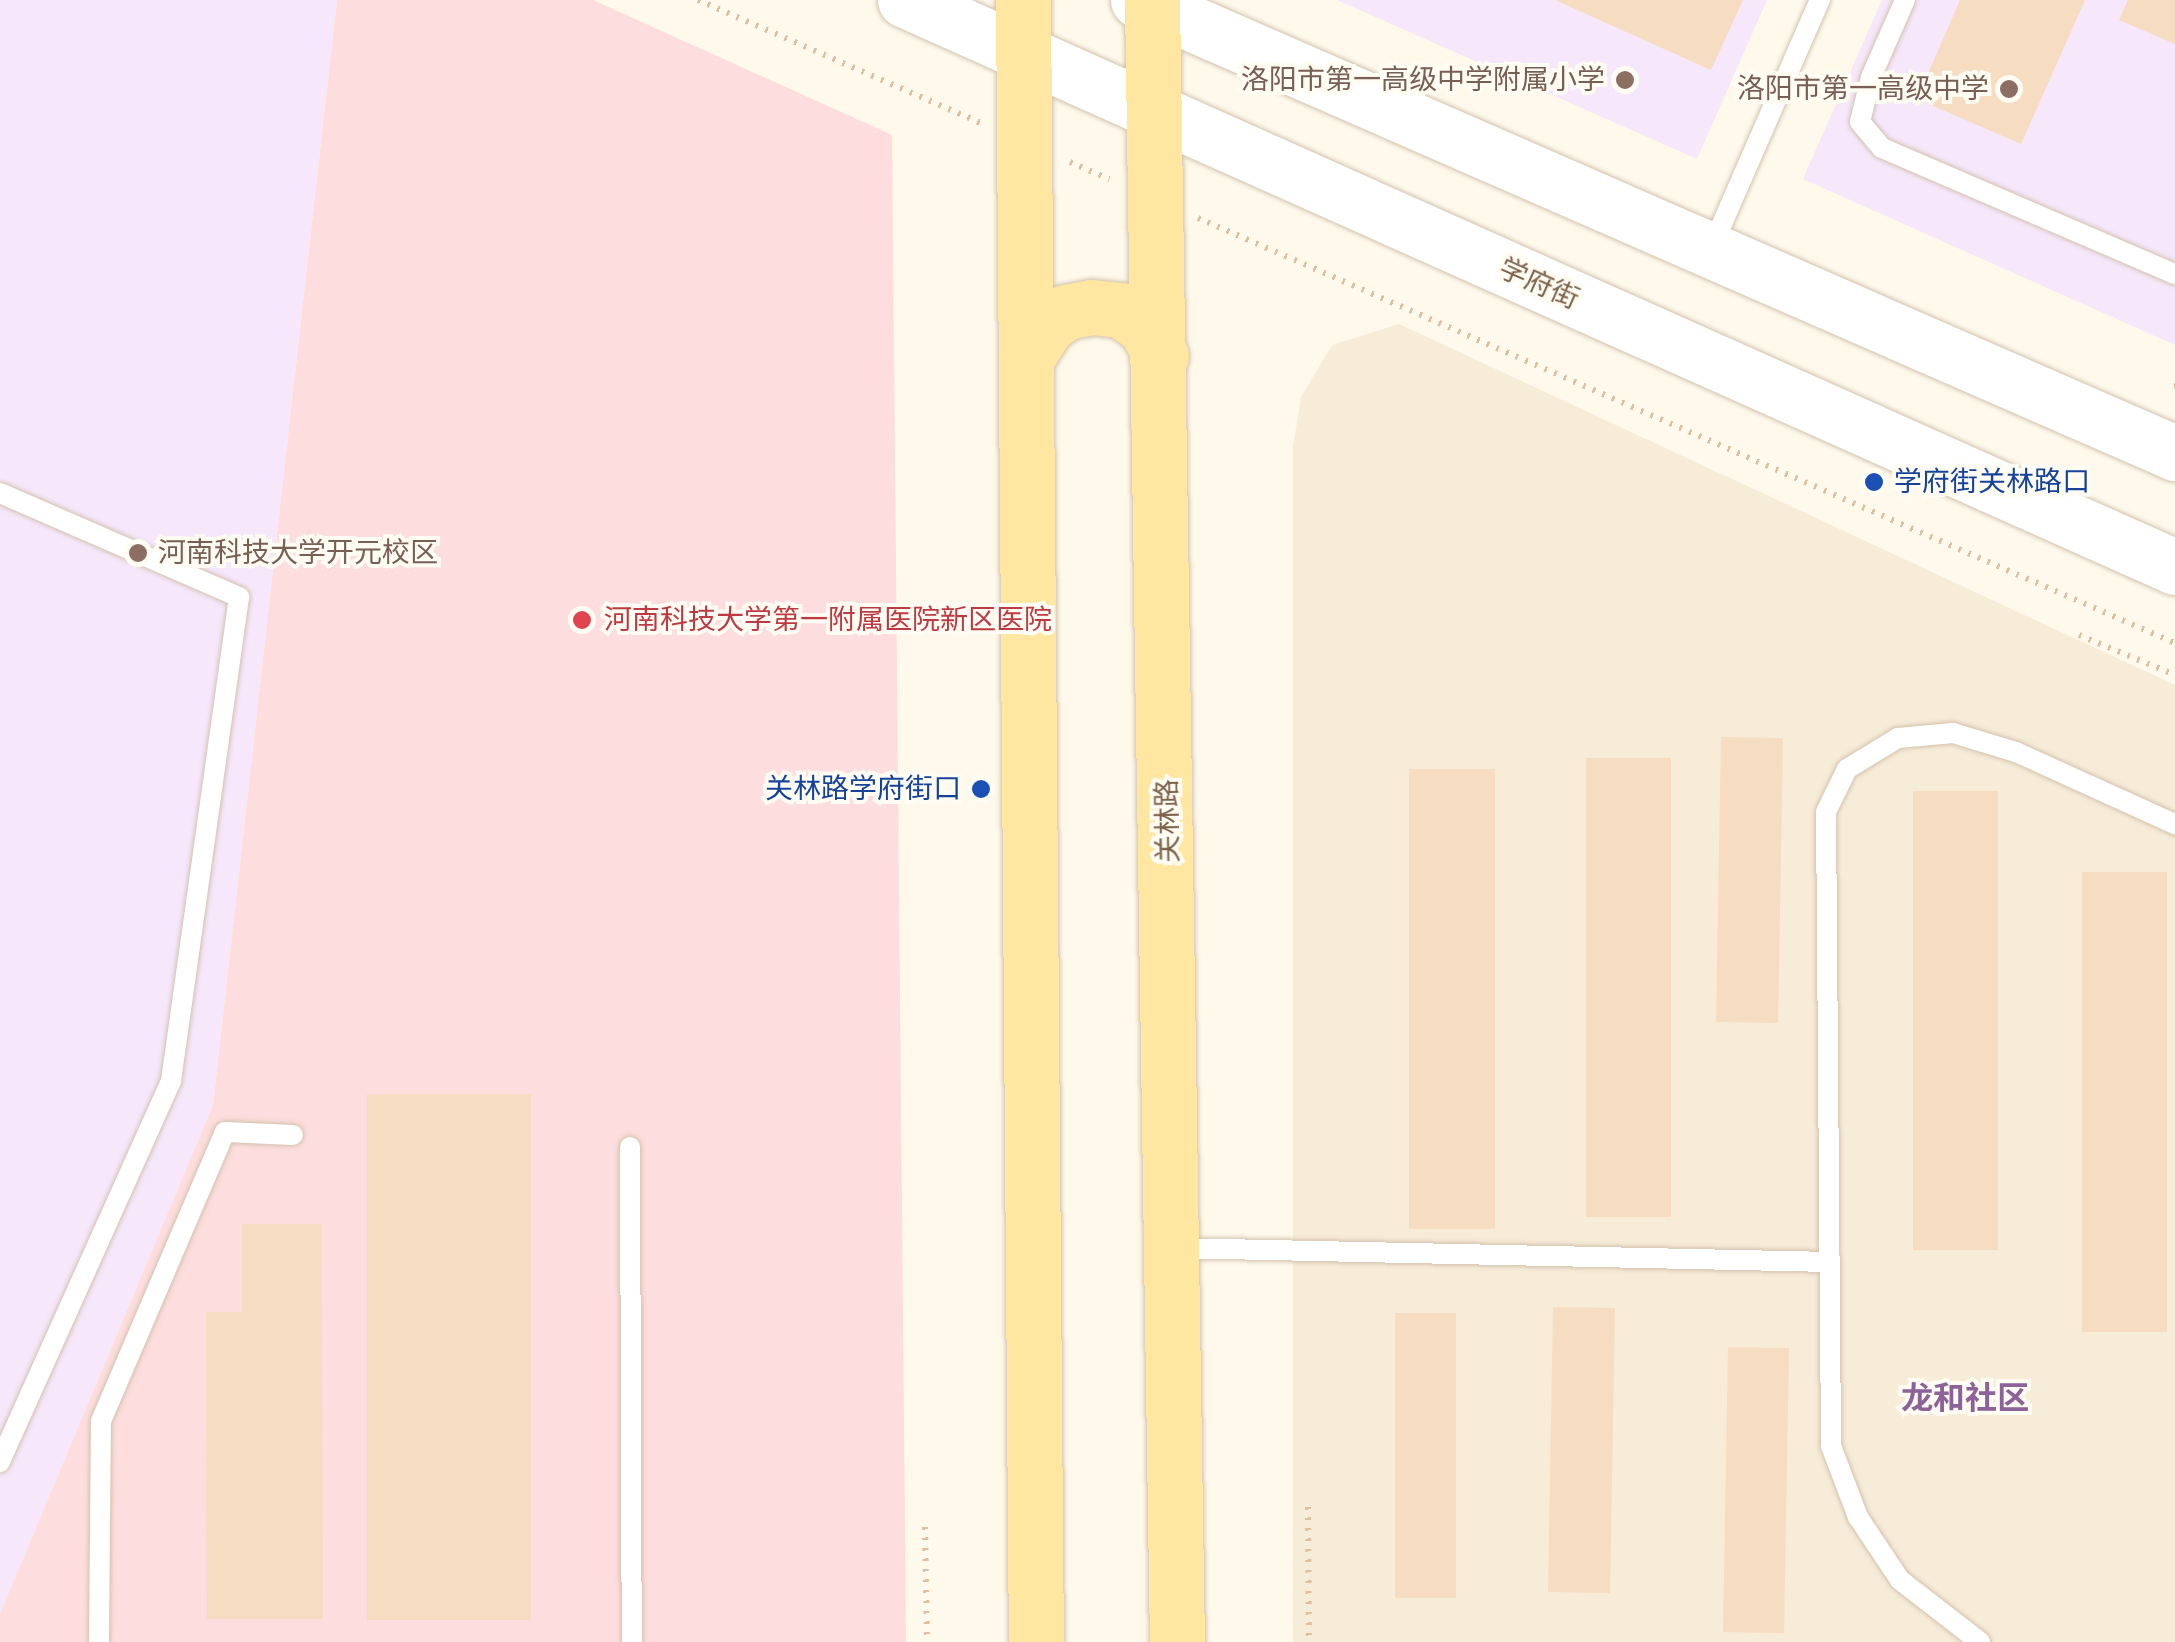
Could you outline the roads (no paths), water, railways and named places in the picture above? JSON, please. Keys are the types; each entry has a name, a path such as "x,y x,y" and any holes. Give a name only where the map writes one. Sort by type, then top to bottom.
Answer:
{"main road":[{"name":"学府街","path":"905,0 1024,26 1158,114 2175,567"},
{"path":"1147,2 2175,453"},
{"name":"关林路","path":"1147,2 1158,114 1177,1642"},
{"path":"1024,26 1036,1642"},
{"path":"1026,357 1048,325 1066,312 1090,308 1132,318 1162,356"}],"lane":[{"path":"1710,250 1820,0"},
{"path":"1905,0 1871,77 1860,122 1882,148 2175,274"},
{"path":"0,494 239,596 171,1081 0,1462"},
{"path":"1980,1642 1900,1580 1858,1517 1831,1446 1826,812 1847,769 1898,738 1953,733 2016,752 2175,824"},
{"path":"99,1642 101,1421 225,1132 293,1135"},
{"path":"630,1147 632,1642"},
{"path":"1174,1248 1830,1262"}],"place":[{"name":"洛阳市第一高级中学附属小学","path":"1625,80"},
{"name":"洛阳市第一高级中学","path":"2009,89"},
{"name":"学府街关林路口","path":"1874,482"},
{"name":"河南科技大学开元校区","path":"138,553"},
{"name":"河南科技大学第一附属医院新区医院","path":"582,620"},
{"name":"关林路学府街口","path":"981,789"}],"district":[{"name":"龙和社区","path":"1965,1399"}]}
